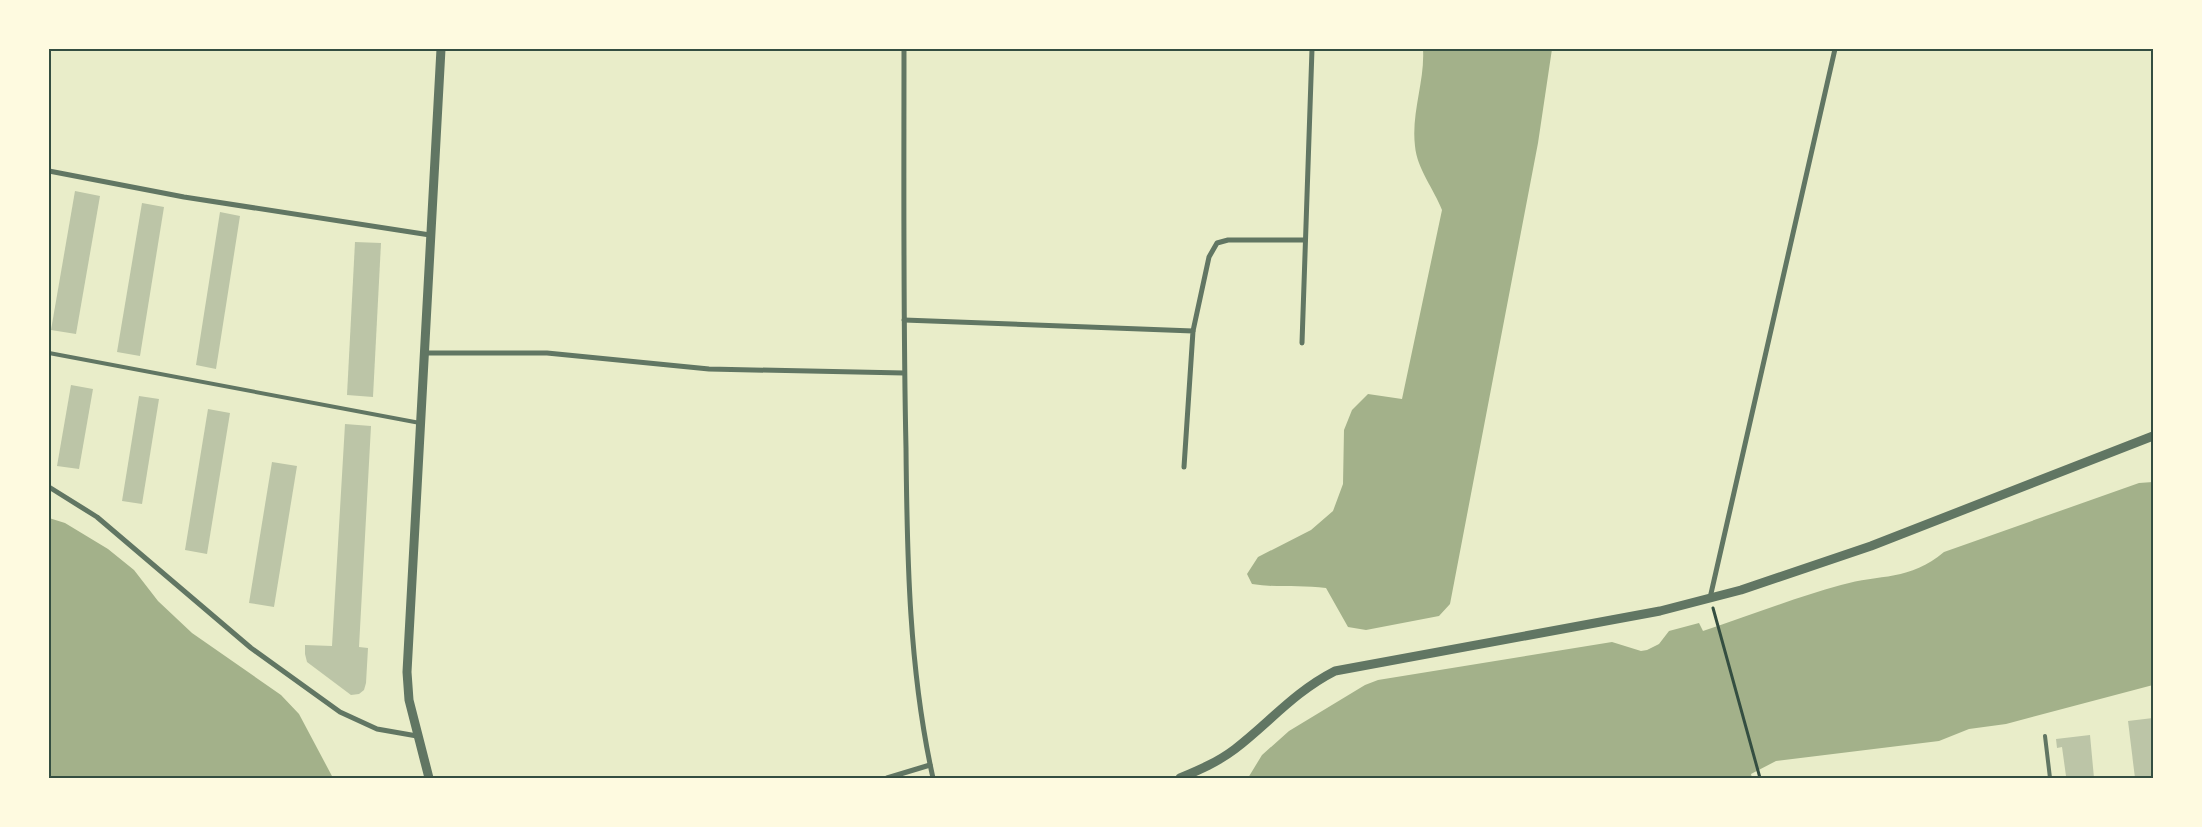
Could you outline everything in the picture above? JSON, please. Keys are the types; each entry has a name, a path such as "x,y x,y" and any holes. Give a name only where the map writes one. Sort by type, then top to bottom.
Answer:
{"street":[{"path":"429,778 409,700 407,672 441,49"},
{"path":"904,49 904,373 908,580 917,680 933,778"},
{"path":"1302,342 1312,49"},
{"path":"1710,598 1836,49"},
{"path":"49,171 184,198 430,235"},
{"path":"1184,466 1193,331 1209,257 1217,243 1228,240 1306,240"},
{"path":"904,320 1193,331"},
{"path":"424,353 546,353 709,369 904,373"},
{"path":"1180,778 1211,764 1234,749 1305,688 1334,671 1660,611 1710,598 1871,546 2153,436"},
{"path":"49,487 97,517 251,648 340,712 377,730 417,736"},
{"path":"887,778 930,765"}],"lane":[{"path":"49,353 420,423"},
{"path":"2045,736 2050,778"}],"path":[{"path":"1710,598 1760,778"}],"shaded area":[{"path":"1423,49 1552,49 1538,143 1450,604 1439,616 1366,630 1348,627 1326,588 1252,584 1247,574 1258,557 1311,530 1333,511 1343,484 1344,430 1352,410 1368,394 1402,399 1442,210 1422,171 1415,146 1415,121 1422,73"},
{"path":"2153,482 2153,685 2006,724 1969,729 1939,741 1776,761 1751,774 1752,778 1248,778 1262,755 1289,731 1365,685 1378,680 1612,642 1641,651 1647,650 1659,644 1669,631 1699,623 1703,631 1841,585 1907,572 1919,568 1944,552 2139,483"},
{"path":"49,518 65,523 108,549 134,570 158,601 192,633 281,695 299,714 333,778 49,778"}],"building":[{"path":"75,191 100,196 76,334 51,330"},
{"path":"142,203 164,207 140,356 117,352"},
{"path":"220,212 240,216 216,369 196,365"},
{"path":"355,242 381,243 373,397 347,395"},
{"path":"71,385 93,389 79,469 57,466"},
{"path":"139,396 159,399 142,504 122,501"},
{"path":"208,409 230,413 207,554 185,550"},
{"path":"345,424 371,426 359,647 368,648 366,683 364,690 359,694 351,695 307,662 305,654 305,645 332,646"},
{"path":"272,462 297,466 274,607 249,603"},
{"path":"2153,718 2153,778 2135,778 2128,721"},
{"path":"2090,735 2094,778 2061,778 2066,776 2062,747 2057,748 2056,739"}]}
